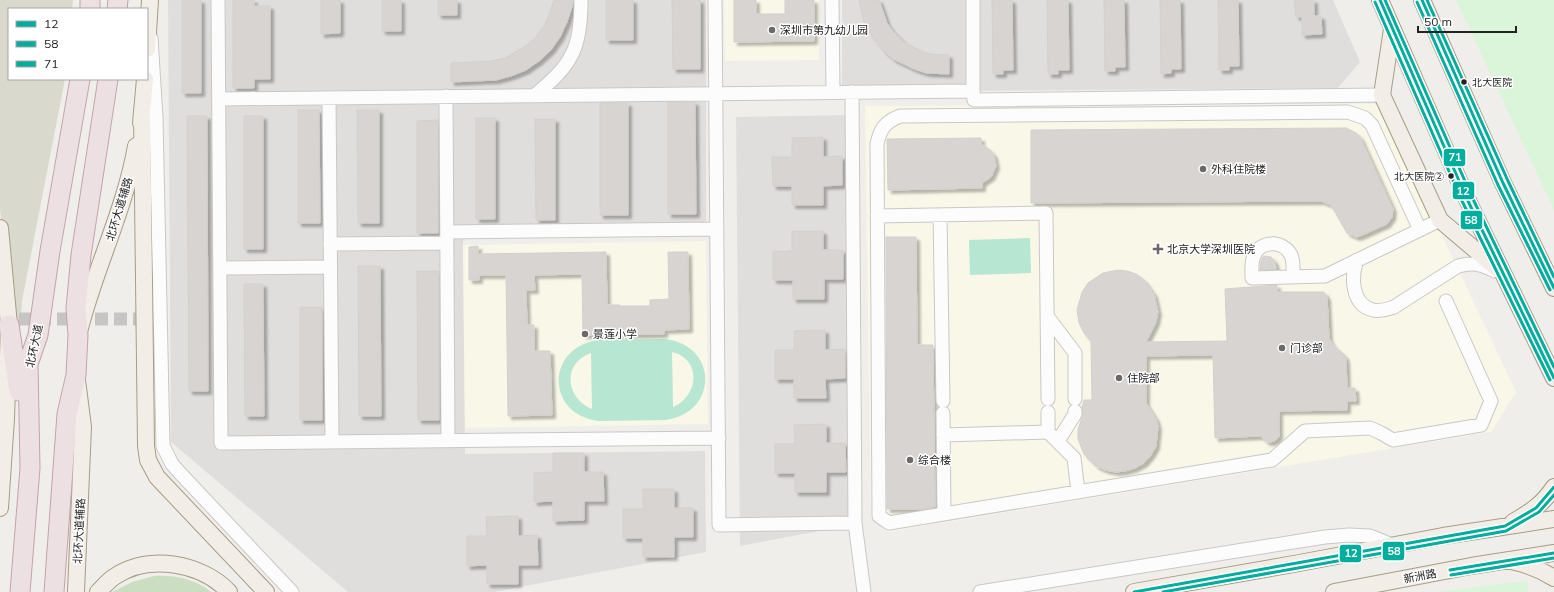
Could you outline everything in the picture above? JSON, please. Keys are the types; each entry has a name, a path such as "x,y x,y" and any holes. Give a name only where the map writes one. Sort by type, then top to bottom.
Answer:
{"highway":[{"name":"北环大道","path":"20,592 30,468 28,364 38,336 50,251 80,80"},
{"path":"54,592 67,414 76,375 78,335 76,308 81,255 108,80"},
{"path":"9,325 30,468"}],"main road":[{"path":"1380,0 1467,199 1554,378"},
{"path":"1422,0 1502,183 1554,288"},
{"path":"148,28 149,7"},
{"path":"1392,29 1382,95 1440,220 1504,274"},
{"name":"北环大道辅路","path":"78,335 86,304 117,220 134,159 142,113 145,80"},
{"path":"142,113 146,446 148,460 157,477 266,592"},
{"path":"0,228 9,325 6,419 0,508"},
{"name":"北环大道辅路","path":"76,375 84,427 76,592"},
{"path":"1505,526 1536,508 1554,488"},
{"path":"1134,592 1392,545 1554,519"},
{"name":"新洲路","path":"1334,592 1453,569 1554,553"},
{"path":"1509,560 1529,565 1554,578"},
{"path":"98,592 115,577 128,570 140,566 167,564 180,566 205,574 229,592"}],"street":[{"path":"218,0 221,443 718,438"},
{"path":"535,96 555,77 572,55 579,33 581,0"},
{"path":"715,0 719,525 855,523"},
{"path":"832,0 833,92"},
{"path":"973,0 974,100 1382,95"},
{"path":"149,7 156,118 163,446 166,455 178,472 292,592"},
{"path":"218,99 973,90"},
{"path":"852,92 855,523 864,592"},
{"path":"446,96 448,441"},
{"path":"329,98 332,442"},
{"path":"1420,230 1372,125 1365,118 1348,112 900,116 891,119 884,125 879,133 877,144 879,516 889,523 1272,460 1305,431 1370,428 1393,440 1481,425 1491,401 1446,300"},
{"path":"877,216 1046,214 1048,432"},
{"path":"940,215 944,514"},
{"path":"1293,277 1325,276 1440,220"},
{"path":"330,244 447,237 717,229"},
{"path":"1357,260 1353,271 1353,284 1358,298 1365,307 1373,310 1384,310 1394,307 1458,266 1469,263 1480,264 1504,274"},
{"path":"220,268 330,267"},
{"path":"1047,316 1075,354 1075,414 1058,441"},
{"path":"943,435 1048,432 1074,458 1078,492"},
{"path":"980,592 1325,537 1349,535 1370,536 1392,545"}],"shaded area":[{"path":"0,0 73,0 72,8 8,8 8,80 65,80 22,301 18,365 0,209"},
{"path":"168,0 706,0 706,234 463,237 463,245 465,454 705,451 706,552 494,592 348,592 171,442"},
{"name":"深圳市第九幼儿园","path":"724,0 819,0 819,60 725,61"},
{"path":"842,0 1333,0 1360,62 1338,88 842,92"},
{"name":"北京大学深圳医院","path":"1380,104 1516,392 1491,432 887,532 871,518 865,106"},
{"path":"848,115 851,525 740,546 736,117"},
{"name":"景莲小学","path":"706,241 708,424 465,428 463,245"}],"green space":[{"path":"1456,0 1554,0 1554,210"},
{"path":"1030,238 1031,273 970,275 969,240"},
{"path":"665,339 682,344 695,353 703,365 705,379 703,392 696,405 683,414 666,420 599,421 582,416 569,407 561,395 559,381 561,368 568,355 581,346 598,340","holes":["672,352 682,356 688,362 694,378 688,395 682,402 673,407","591,353 592,408 592,409 583,404 576,397 570,381 571,372 575,364"]},
{"path":"154,576 177,577 198,584 211,592 112,592 132,582"},
{"path":"1527,581 1528,592 1437,592"}],"building":[{"path":"182,0 201,0 201,93 182,93"},
{"path":"233,0 254,0 254,6 270,6 270,79 254,79 254,88 233,88"},
{"path":"321,0 340,0 340,33 321,34"},
{"path":"382,0 401,0 401,31 382,31"},
{"path":"438,0 457,0 457,15 438,15"},
{"path":"554,0 573,0 572,7 560,37 551,50 539,61 526,70 496,80 451,82 451,63 492,61 505,58 527,45 536,37 544,26"},
{"path":"606,0 633,0 633,40 606,40"},
{"path":"672,0 700,0 700,69 673,69"},
{"path":"734,0 756,0 756,14 785,14 785,0 814,0 814,41 734,42"},
{"path":"859,0 879,0 887,23 905,43 930,54 949,55 949,74 926,73 893,59 884,51 870,33 864,22"},
{"path":"992,0 1012,0 1013,70 1003,70 1003,74 993,74"},
{"path":"1047,0 1068,0 1069,70 1058,70 1058,74 1048,74"},
{"path":"1104,0 1124,0 1125,67 1115,67 1115,71 1105,71"},
{"path":"1160,0 1180,0 1181,69 1171,69 1171,73 1161,74"},
{"path":"1218,0 1238,0 1239,66 1229,66 1229,70 1219,70"},
{"path":"1294,0 1314,0 1314,16 1321,16 1322,34 1302,35 1302,17 1296,17"},
{"path":"668,102 695,102 696,214 668,214"},
{"path":"600,103 628,103 628,215 600,215"},
{"path":"298,110 319,110 320,223 298,223"},
{"path":"357,110 379,110 379,223 358,223"},
{"path":"187,116 207,116 208,391 189,391"},
{"path":"244,116 263,116 263,249 244,249"},
{"path":"476,118 495,118 495,219 476,219"},
{"path":"535,119 555,119 555,220 536,220"},
{"path":"438,120 438,233 417,233 417,121"},
{"name":"外科住院楼","path":"1346,128 1356,133 1360,137 1393,209 1392,217 1387,224 1356,237 1347,233 1331,205 1321,201 1031,203 1031,130"},
{"path":"823,137 823,157 842,156 842,185 823,186 823,205 792,205 792,186 773,186 772,157 792,157 792,138"},
{"path":"981,138 981,144 990,150 994,155 996,166 991,177 982,183 982,188 888,190 887,139"},
{"path":"792,231 823,231 823,250 843,250 843,279 824,279 824,299 793,299 793,280 773,280 773,251 792,251"},
{"name":"综合楼","path":"886,237 916,237 917,345 933,345 935,507 925,509 887,509"},
{"path":"478,246 478,254 606,252 607,305 620,306 650,306 650,300 669,299 668,252 688,252 689,329 664,330 664,334 583,335 582,274 534,275 535,290 526,290 527,325 534,325 534,351 550,351 552,415 508,416 506,275 479,275 479,280 469,280 469,247"},
{"path":"1265,256 1271,257 1275,262 1276,269 1260,270 1261,261"},
{"path":"358,266 380,266 381,416 359,416"},
{"path":"1118,270 1136,274 1144,280 1154,294 1158,312 1156,322 1146,342 1227,341 1225,289 1277,285 1277,292 1324,292 1327,297 1329,338 1333,345 1345,356 1347,388 1355,388 1356,401 1347,401 1347,410 1279,411 1279,436 1276,440 1271,442 1267,442 1260,436 1215,438 1213,355 1146,356 1146,403 1156,419 1158,427 1156,446 1144,463 1135,468 1116,472 1105,470 1096,466 1084,454 1078,439 1078,430 1083,414 1082,408 1084,400 1092,400 1091,341 1084,333 1079,323 1077,310 1082,292 1088,283 1103,273"},
{"path":"417,271 439,271 439,420 418,420"},
{"path":"244,284 263,284 264,416 245,416"},
{"path":"300,307 322,307 322,420 300,420"},
{"path":"825,330 825,350 845,349 845,378 825,379 826,398 794,398 794,379 775,379 775,350 794,350 794,331"},
{"path":"826,424 826,443 845,443 846,472 826,472 826,492 795,492 795,473 775,473 775,444 795,444 794,425"},
{"path":"553,453 584,453 584,472 603,472 604,501 584,501 584,520 553,521 553,501 534,502 534,473 553,472"},
{"path":"643,489 674,489 674,508 693,508 693,537 674,537 674,557 643,557 643,538 623,538 623,509 643,509"},
{"path":"518,516 518,536 537,535 538,565 518,565 518,584 487,584 487,565 467,566 467,536 487,536 486,517"}],"tunnel":[{"path":"0,319 154,319"}],"transit line":[{"name":"12","path":"1380,0 1467,199 1554,378"},
{"name":"71","path":"1385,0 1472,197 1554,367"},
{"name":"12","path":"1422,0 1503,183 1554,288"},
{"name":"71","path":"1427,0 1508,181 1554,277"},
{"name":"58","path":"1375,2 1462,201 1550,380"},
{"name":"58","path":"1417,2 1498,185 1550,290"},
{"name":"12","path":"1134,592 1505,526 1536,508 1554,487"},
{"name":"58","path":"1163,592 1506,531 1539,512 1554,495"},
{"name":"12","path":"1450,570 1554,553"},
{"name":"58","path":"1451,575 1554,558"}],"place":[{"name":"深圳市第九幼儿园","path":"772,30"},
{"name":"北大医院","path":"1464,82"},
{"name":"外科住院楼","path":"1203,169"},
{"name":"北大医院②","path":"1451,176"},
{"name":"北京大学深圳医院","path":"1158,249"},
{"name":"景莲小学","path":"585,334"},
{"name":"门诊部","path":"1282,348"},
{"name":"住院部","path":"1119,378"},
{"name":"综合楼","path":"910,460"}]}
